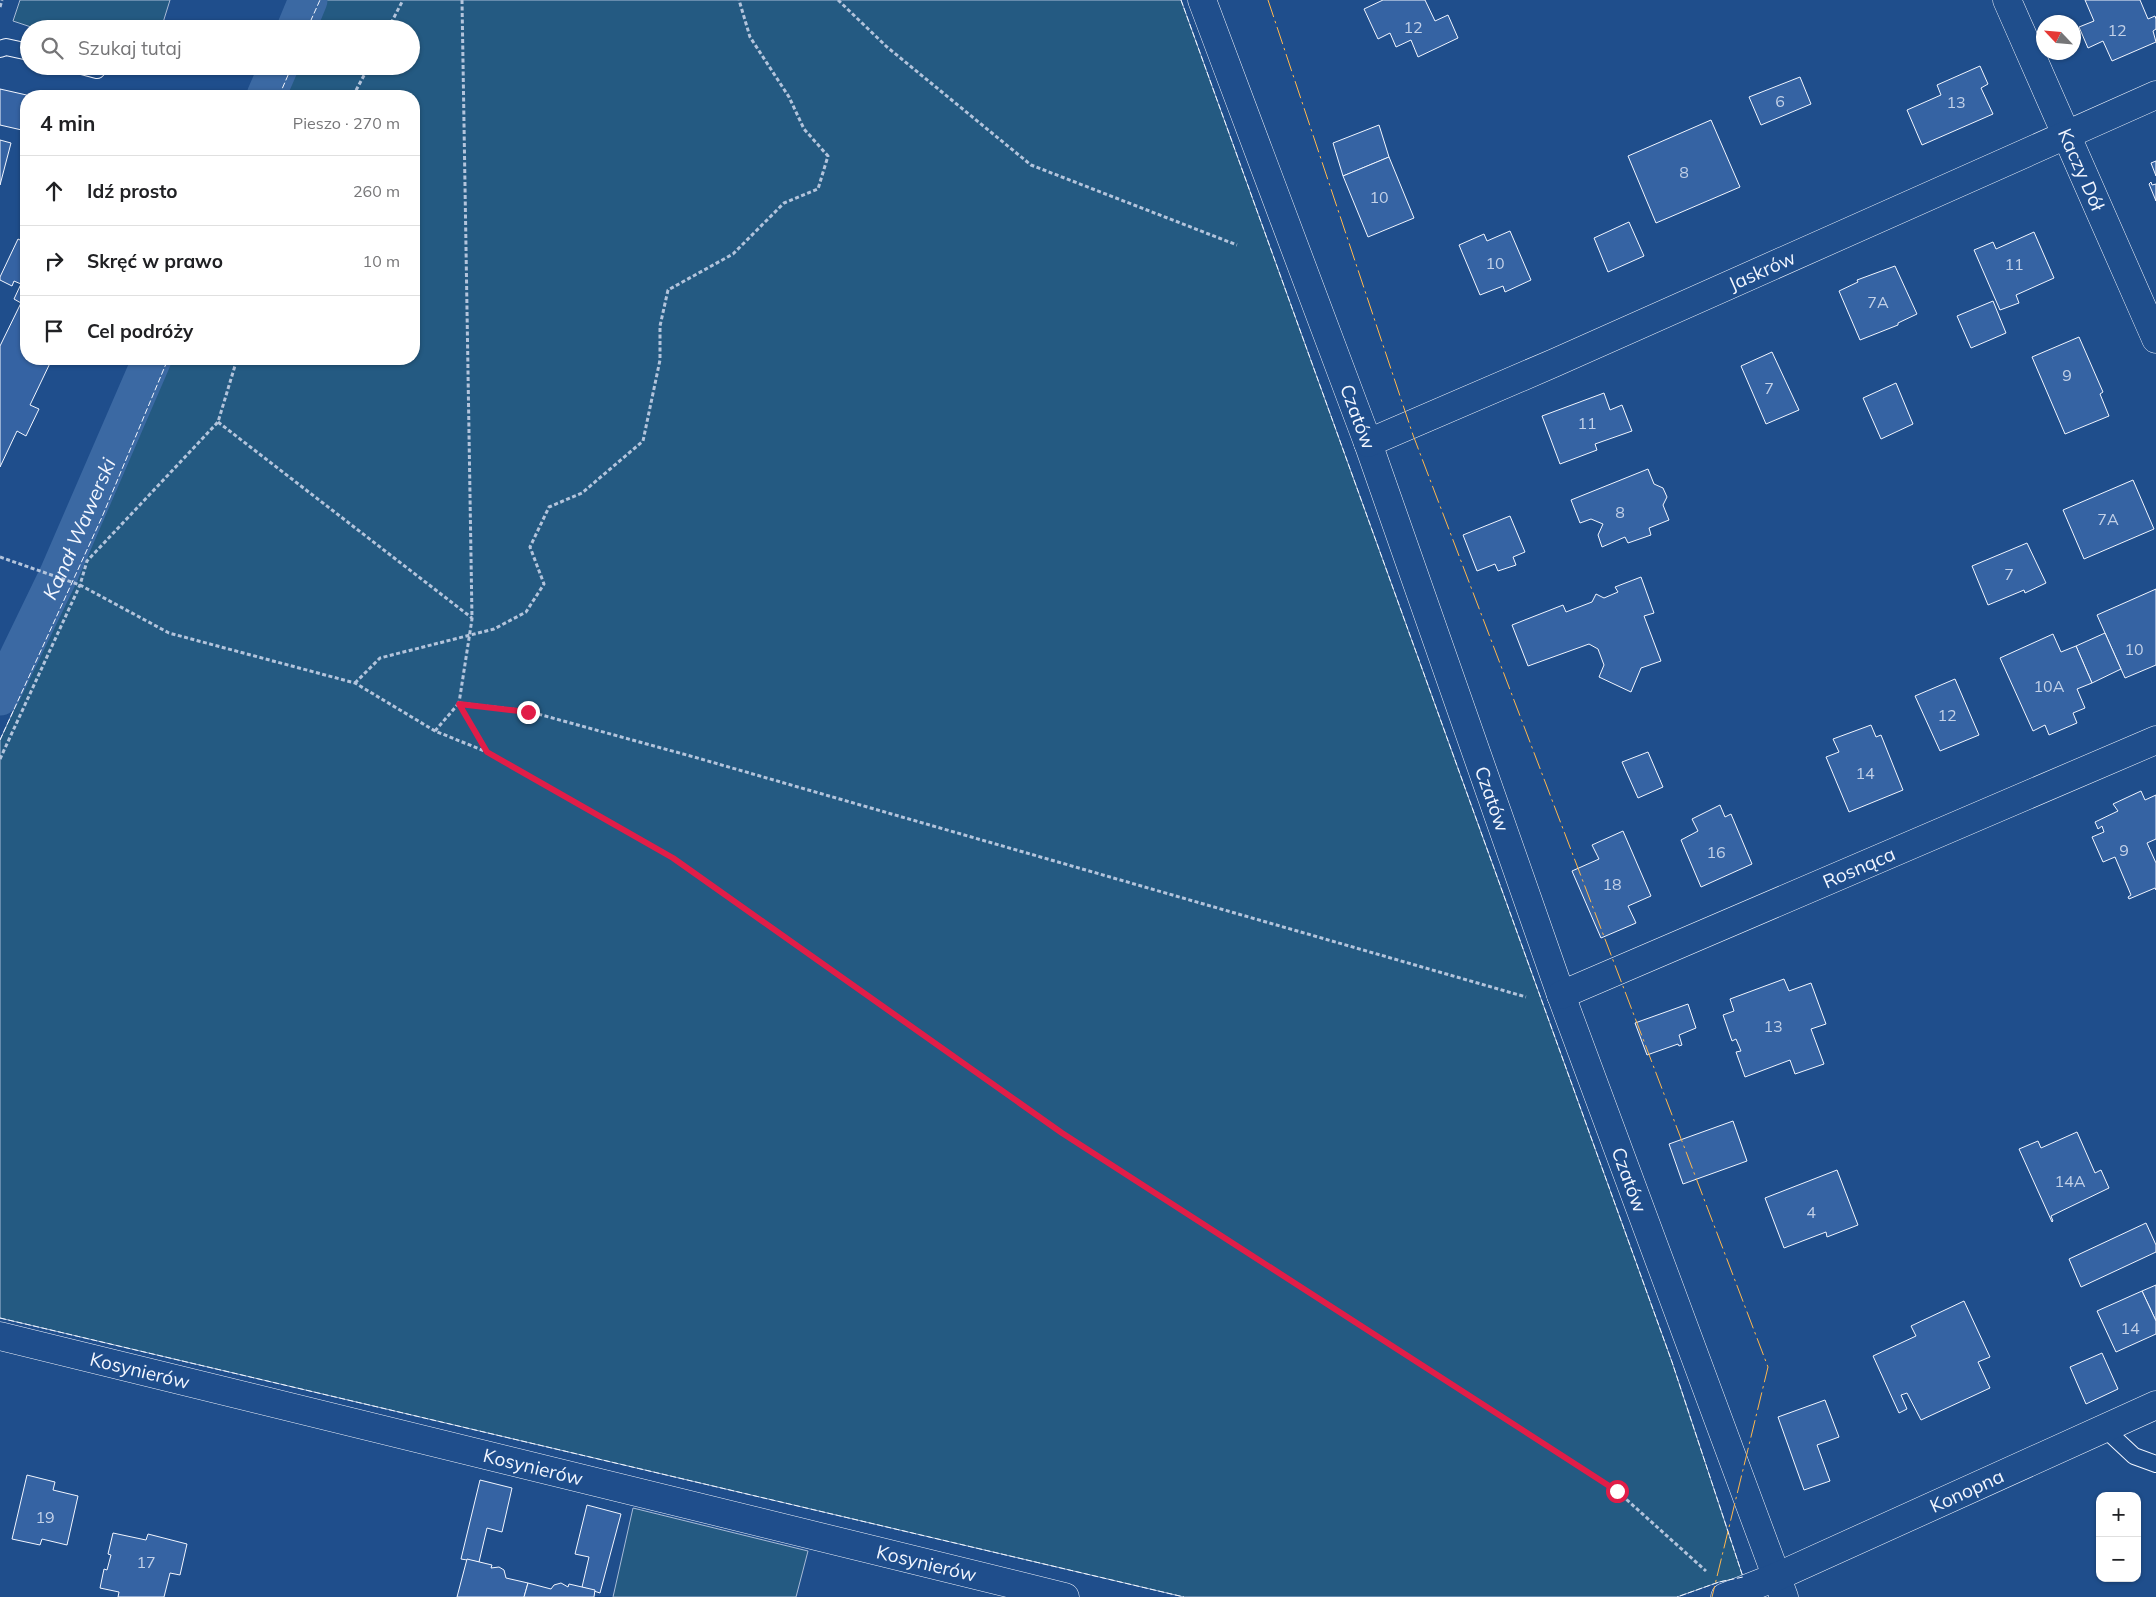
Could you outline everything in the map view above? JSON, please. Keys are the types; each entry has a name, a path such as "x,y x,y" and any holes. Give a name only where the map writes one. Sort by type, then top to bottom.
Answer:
{"street":[{"name":"Czatów","path":"1202,0 1368,443 1561,995 1780,1587"},
{"name":"Kaczy Dół","path":"2007,0 2156,339"},
{"name":"Jaskrów","path":"1368,443 1554,363 2156,95"},
{"name":"Rosnąca","path":"1561,995 2156,740"},
{"name":"Kosynierów","path":"0,1336 1065,1597"},
{"name":"Konopna","path":"1780,1587 2104,1428 2156,1405"},
{"path":"1718,1586 1780,1587"}],"lane":[{"path":"0,49 6,47 20,50"},
{"path":"2104,1428 2134,1456 2156,1464"}],"path":[{"path":"0,6 2,0"},
{"path":"393,20 403,0"},
{"path":"434,731 459,704 472,619 462,0"},
{"path":"355,683 380,658 494,628 526,612 544,584 530,547 550,506 582,494 643,441 660,360 660,326 668,290 733,254 784,203 818,190 828,156 804,129 789,97 750,37 739,0"},
{"path":"838,0 887,47 1031,165 1237,245"},
{"path":"356,90 364,75"},
{"path":"0,759 80,585 87,560 218,422 235,365"},
{"path":"218,422 472,619"},
{"path":"0,557 80,585 169,633 355,683 434,731 487,752 673,858 1062,1133 1617,1491 1718,1586"},
{"path":"459,704 487,752"},
{"path":"459,704 528,712 685,754 1526,997"}],"shaded area":[{"path":"20,0 170,0 164,20 20,20 20,23 13,21"},
{"path":"320,0 1181,0 1672,1362 1743,1577 1719,1582 1677,1597 1184,1597 0,1318 0,740 102,517 165,365 420,365 420,90 282,90 288,75 420,75 420,20 311,20"},
{"path":"633,1508 808,1551 796,1597 613,1597"}],"building":[{"path":"1383,0 1425,0 1435,21 1448,15 1458,38 1418,57 1411,40 1396,47 1390,33 1378,39 1364,9"},
{"path":"2085,0 2140,0 2148,19 2155,16 2156,29 2153,31 2156,42 2112,61 2103,41 2088,48 2081,32 2081,26 2094,21"},
{"path":"1980,66 1988,84 1981,88 1993,114 1922,145 1907,110 1941,95 1937,85"},
{"path":"1800,77 1811,104 1761,125 1749,97"},
{"path":"0,89 20,94 20,130 0,125"},
{"path":"1711,120 1740,187 1656,223 1628,156"},
{"path":"1379,125 1389,157 1343,176 1333,143"},
{"path":"0,140 11,143 0,185"},
{"path":"1389,157 1414,218 1368,237 1343,176"},
{"path":"2156,161 2156,176 2151,163"},
{"path":"2151,182 2152,185 2156,184 2156,201 2149,184"},
{"path":"1629,222 1644,256 1608,272 1594,238"},
{"path":"1510,231 1531,280 1505,292 1503,286 1480,295 1459,245 1484,234 1487,241"},
{"path":"2034,232 2054,278 2016,295 2019,303 2000,310 1974,250 1993,242 1996,249"},
{"path":"18,239 20,240 20,284 14,281 12,286 0,280"},
{"path":"1895,266 1917,314 1898,323 1898,325 1860,340 1839,291 1858,282 1857,280"},
{"path":"20,286 20,302 14,299"},
{"path":"1993,301 2006,333 1971,348 1957,316"},
{"path":"20,305 20,365 49,365 30,405 39,409 26,436 17,431 0,467 0,346"},
{"path":"2079,337 2103,392 2100,394 2109,416 2065,434 2032,357"},
{"path":"1772,352 1799,410 1766,424 1741,366"},
{"path":"1896,383 1913,424 1881,439 1863,398"},
{"path":"1604,393 1610,410 1622,405 1632,431 1595,444 1597,450 1560,464 1542,416"},
{"path":"1648,469 1654,484 1663,488 1667,497 1663,505 1669,520 1649,528 1651,535 1628,543 1625,537 1602,547 1598,535 1603,524 1591,519 1580,523 1571,500"},
{"path":"2133,480 2154,529 2084,559 2063,510"},
{"path":"1510,516 1525,552 1513,557 1516,565 1498,571 1495,564 1477,571 1463,535"},
{"path":"2027,543 2046,583 2025,593 2024,590 1988,605 1972,566"},
{"path":"1641,577 1654,613 1644,616 1661,661 1641,668 1631,692 1599,677 1604,665 1598,649 1589,644 1528,666 1512,625 1563,605 1566,612 1592,602 1596,594 1604,598 1618,592 1615,587"},
{"path":"2156,589 2156,665 2125,678 2097,615"},
{"path":"2105,633 2121,669 2092,683 2076,646"},
{"path":"2053,634 2061,652 2076,646 2092,683 2077,689 2085,708 2073,713 2077,723 2049,735 2045,725 2033,731 2000,658"},
{"path":"1955,679 1979,735 1940,751 1915,696"},
{"path":"1871,725 1876,737 1881,735 1903,790 1849,812 1826,757 1839,752 1833,739"},
{"path":"1648,752 1663,787 1638,798 1622,762"},
{"path":"2141,791 2145,800 2156,795 2156,839 2147,843 2156,863 2156,890 2155,888 2129,899 2128,897 2131,895 2115,857 2103,862 2092,837 2104,832 2102,826 2098,829 2095,822 2118,811 2113,804"},
{"path":"1720,805 1725,817 1731,814 1752,864 1701,887 1681,840 1698,831 1692,819"},
{"path":"1623,831 1651,896 1628,906 1636,923 1601,938 1572,871 1599,859 1592,845"},
{"path":"1784,979 1789,991 1811,983 1826,1024 1811,1029 1824,1064 1795,1074 1790,1060 1745,1077 1736,1052 1741,1051 1736,1039 1732,1041 1723,1015 1734,1011 1730,999"},
{"path":"1688,1004 1696,1028 1679,1035 1682,1045 1679,1046 1678,1044 1647,1055 1635,1023"},
{"path":"1733,1121 1747,1161 1683,1184 1669,1144"},
{"path":"2077,1132 2095,1173 2101,1170 2109,1188 2051,1216 2052,1222 2019,1149 2038,1141 2041,1148"},
{"path":"1837,1170 1858,1225 1827,1237 1826,1232 1784,1248 1765,1198"},
{"path":"2146,1223 2156,1245 2156,1252 2081,1287 2069,1259"},
{"path":"2156,1285 2156,1321 2142,1291"},
{"path":"2142,1291 2156,1321 2156,1334 2116,1352 2097,1311"},
{"path":"1964,1301 1990,1357 1978,1362 1990,1388 1921,1420 1907,1393 1901,1395 1907,1409 1899,1413 1873,1356 1916,1336 1911,1326"},
{"path":"2102,1353 2118,1389 2086,1404 2070,1367"},
{"path":"1825,1400 1839,1437 1817,1445 1830,1481 1804,1490 1778,1417"},
{"path":"27,1475 55,1482 53,1490 78,1496 67,1545 42,1539 40,1545 12,1539"},
{"path":"480,1480 512,1488 502,1532 487,1528 479,1562 461,1559"},
{"path":"587,1505 621,1514 600,1593 582,1587 589,1557 575,1554"},
{"path":"113,1533 146,1540 148,1534 187,1544 180,1575 170,1573 164,1597 118,1597 119,1592 100,1588 104,1569 107,1570 111,1555 108,1554"},
{"path":"467,1559 492,1565 491,1568 499,1567 504,1570 506,1578 528,1583 524,1597 457,1597"},
{"path":"528,1583 551,1589 554,1585 561,1583 568,1587 569,1584 595,1590 594,1597 524,1597"}],"waterway":[{"name":"Kanał Wawerski","path":"300,20 308,0"},
{"name":"Kanał Wawerski","path":"269,90 275,75"},
{"name":"Kanał Wawerski","path":"0,696 59,574 149,365"}],"fence":[{"path":"311,20 320,0"},
{"path":"1181,0 1672,1362 1743,1577 1719,1582 1677,1597"},
{"path":"282,90 288,75"},
{"path":"0,740 102,517 165,365"},
{"path":"0,1318 1184,1597"}],"power":[{"path":"1268,0 1413,435 1768,1367 1712,1597"}],"route":[{"path":"528,712 459,704 487,752 673,858 1062,1133 1617,1491"}]}
